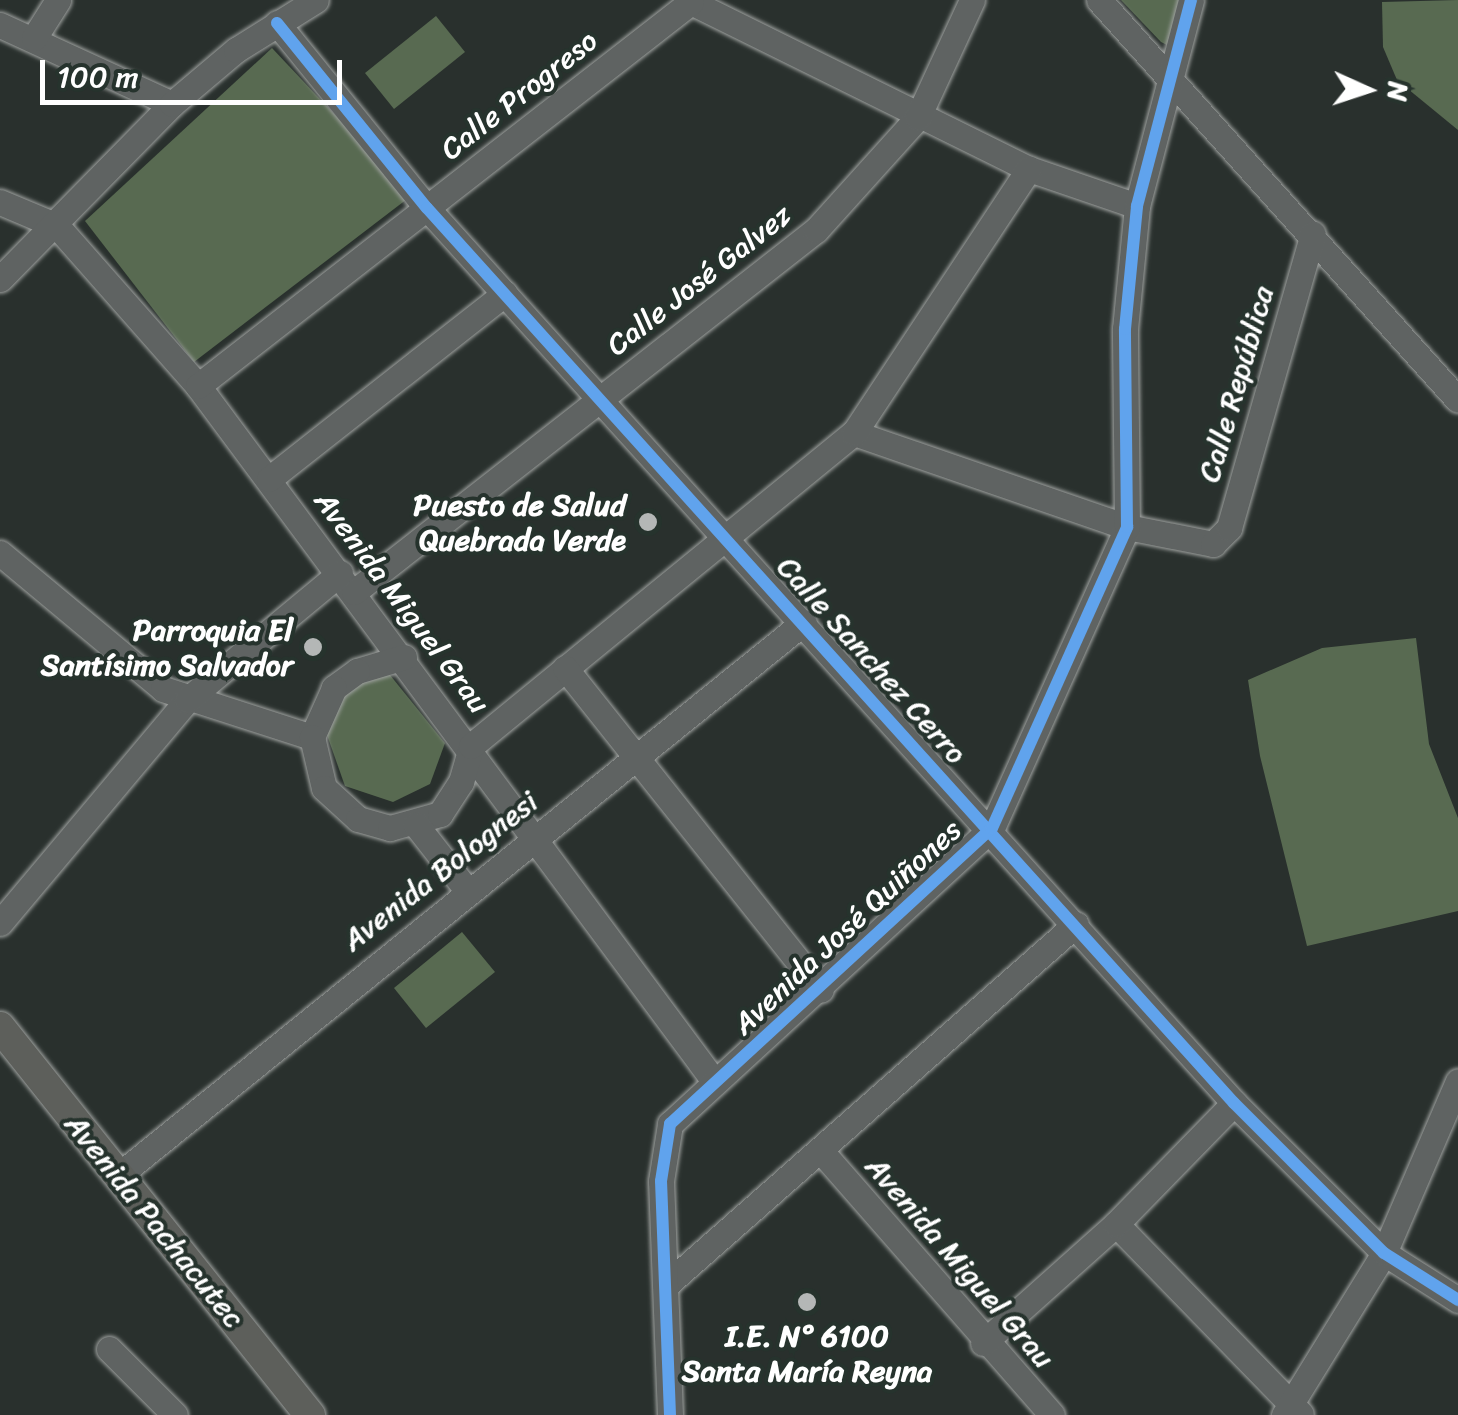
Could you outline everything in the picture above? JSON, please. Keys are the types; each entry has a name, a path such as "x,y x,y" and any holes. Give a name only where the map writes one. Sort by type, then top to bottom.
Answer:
{"main road":[{"name":"Avenida Pachacutec","path":"0,1027 303,1413"}],"street":[{"path":"34,38 58,0"},
{"path":"0,279 57,226 172,104 277,24 316,0"},
{"path":"714,15 740,0"},
{"name":"Calle José Galvez","path":"0,923 187,700 602,397 816,230 918,117 972,0"},
{"path":"1098,0 1458,400"},
{"name":"Avenida José Quiñones","path":"670,1415 664,1135 676,1115 821,990 992,828 1127,527 1126,329 1137,206 1191,0"},
{"path":"689,1 1029,169 1137,206"},
{"name":"Calle Progreso","path":"198,386 689,1"},
{"name":"Calle Sanchez Cerro","path":"277,24 427,208 992,828 1234,1104 1384,1254 1458,1300"},
{"path":"0,25 172,104"},
{"path":"404,658 356,671 334,688 312,737 314,764 341,808 390,828 416,825 440,814 453,798 470,746 730,540 854,433 1029,169"},
{"name":"Avenida Miguel Grau","path":"0,202 57,226 198,386 538,836 714,1081"},
{"name":"Calle República","path":"1127,527 1213,544 1229,528 1312,234"},
{"path":"269,479 505,293"},
{"path":"854,433 1127,527"},
{"path":"0,553 163,689 187,700 312,737"},
{"name":"Avenida Bolognesi","path":"119,1175 466,889 538,836 804,622"},
{"path":"566,668 821,990"},
{"path":"416,825 466,889"},
{"path":"666,1285 1076,924"},
{"path":"1116,1224 1292,1412 1384,1254 1448,1127 1458,1081"},
{"path":"983,1342 1116,1224 1234,1104"},
{"name":"Avenida Miguel Grau","path":"820,1150 983,1342 1052,1415"},
{"path":"109,1349 175,1415"}],"green space":[{"path":"1121,0 1182,0 1167,45 1161,42"},
{"path":"1458,0 1458,130 1397,80 1383,47 1382,2"},
{"path":"436,16 465,52 394,109 365,73"},
{"path":"272,48 411,196 194,362 85,221"},
{"path":"1416,638 1429,744 1458,818 1458,911 1307,946 1260,756 1248,680 1322,648"},
{"path":"382,673 390,675 445,743 430,784 393,802 345,786 327,735 326,717 356,681"},
{"path":"462,932 495,972 426,1028 394,988"}],"cycle path":[{"path":"670,1415 661,1181 670,1124 992,828 1127,527 1125,329 1137,206 1191,0"},
{"path":"277,23 427,208 1234,1103 1384,1253 1458,1300"}],"place":[{"name":"Puesto de Salud Quebrada Verde","path":"648,522"},
{"name":"Parroquia El Santísimo Salvador","path":"313,647"},
{"name":"I.E. N° 6100 Santa María Reyna","path":"807,1302"}]}
